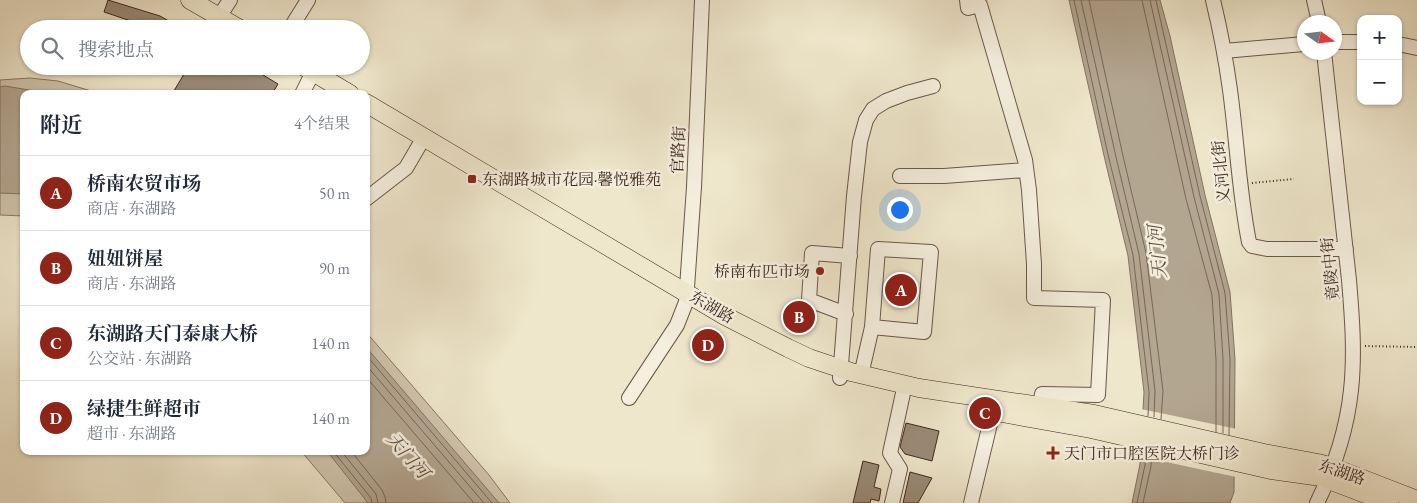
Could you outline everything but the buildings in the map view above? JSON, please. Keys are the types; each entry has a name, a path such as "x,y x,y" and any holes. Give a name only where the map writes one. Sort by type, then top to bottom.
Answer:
{"main road":[{"path":"179,0 217,20"},
{"path":"190,0 219,20"},
{"path":"311,75 331,90"},
{"path":"313,75 342,90"},
{"name":"东湖路","path":"370,106 764,347 805,366 904,389 1093,422 1262,461 1330,473 1417,500"},
{"name":"东湖路","path":"370,114 686,298"},
{"name":"东湖路","path":"841,374 861,375 904,389"},
{"name":"东湖路","path":"995,406 1040,406 1093,422"},
{"name":"东湖路","path":"1330,473 1389,503"}],"street":[{"path":"224,20 230,0"},
{"path":"296,20 308,0"},
{"name":"官路街","path":"630,398 677,325 686,298 694,187 702,0"},
{"path":"967,0 968,8 980,5 1020,139 1029,190 1034,264 1034,298 1103,300 1098,395 1042,394 1040,406"},
{"name":"义河北街","path":"1213,0 1230,91 1243,209 1249,242 1252,246 1267,249 1346,249"},
{"path":"1314,0 1317,15"},
{"path":"1342,42 1357,42"},
{"path":"1224,51 1297,45"},
{"path":"1402,45 1417,48"},
{"name":"竟陵中街","path":"1317,503 1330,473 1342,436 1351,392 1353,346 1352,307 1325,60"},
{"path":"303,90 306,75"},
{"path":"841,374 860,142 866,120 873,109 886,101 934,86"},
{"path":"370,196 406,168 420,144"},
{"path":"900,176 944,176 1026,170"},
{"path":"861,375 872,327 878,249 931,252 924,332 872,327"},
{"path":"846,314 809,300 812,253 850,256"},
{"path":"892,503 900,468 890,453 904,389"},
{"path":"971,503 995,406"}],"path":[{"path":"1240,184 1294,179"},
{"path":"1353,346 1417,347"}],"shaded area":[{"path":"30,78 58,81 88,90 20,90 20,216 0,215 0,80"},
{"path":"370,337 489,475 510,503 345,503 304,455 370,455"}],"water":[{"name":"天门河","path":"1069,0 1160,0 1170,36 1205,195 1230,292 1235,359 1234,492 1230,503 1132,503 1140,464 1144,392 1128,256"},
{"path":"5,86 29,90 20,90 20,194 0,193 0,87"},
{"name":"天门河","path":"370,352 499,503 368,503 330,455 370,455"}],"pier":[{"path":"1141,409 1237,429 1236,477 1138,456"}],"place":[{"name":"东湖路城市花园·馨悦雅苑","path":"472,179"},
{"name":"桥南布匹市场","path":"820,271"},
{"name":"桥南农贸市场","path":"901,290"},
{"name":"妞妞饼屋","path":"799,317"},
{"name":"绿捷生鲜超市","path":"708,345"},
{"name":"东湖路天门泰康大桥","path":"985,413"},
{"name":"天门市口腔医院大桥门诊","path":"1053,453"}]}
